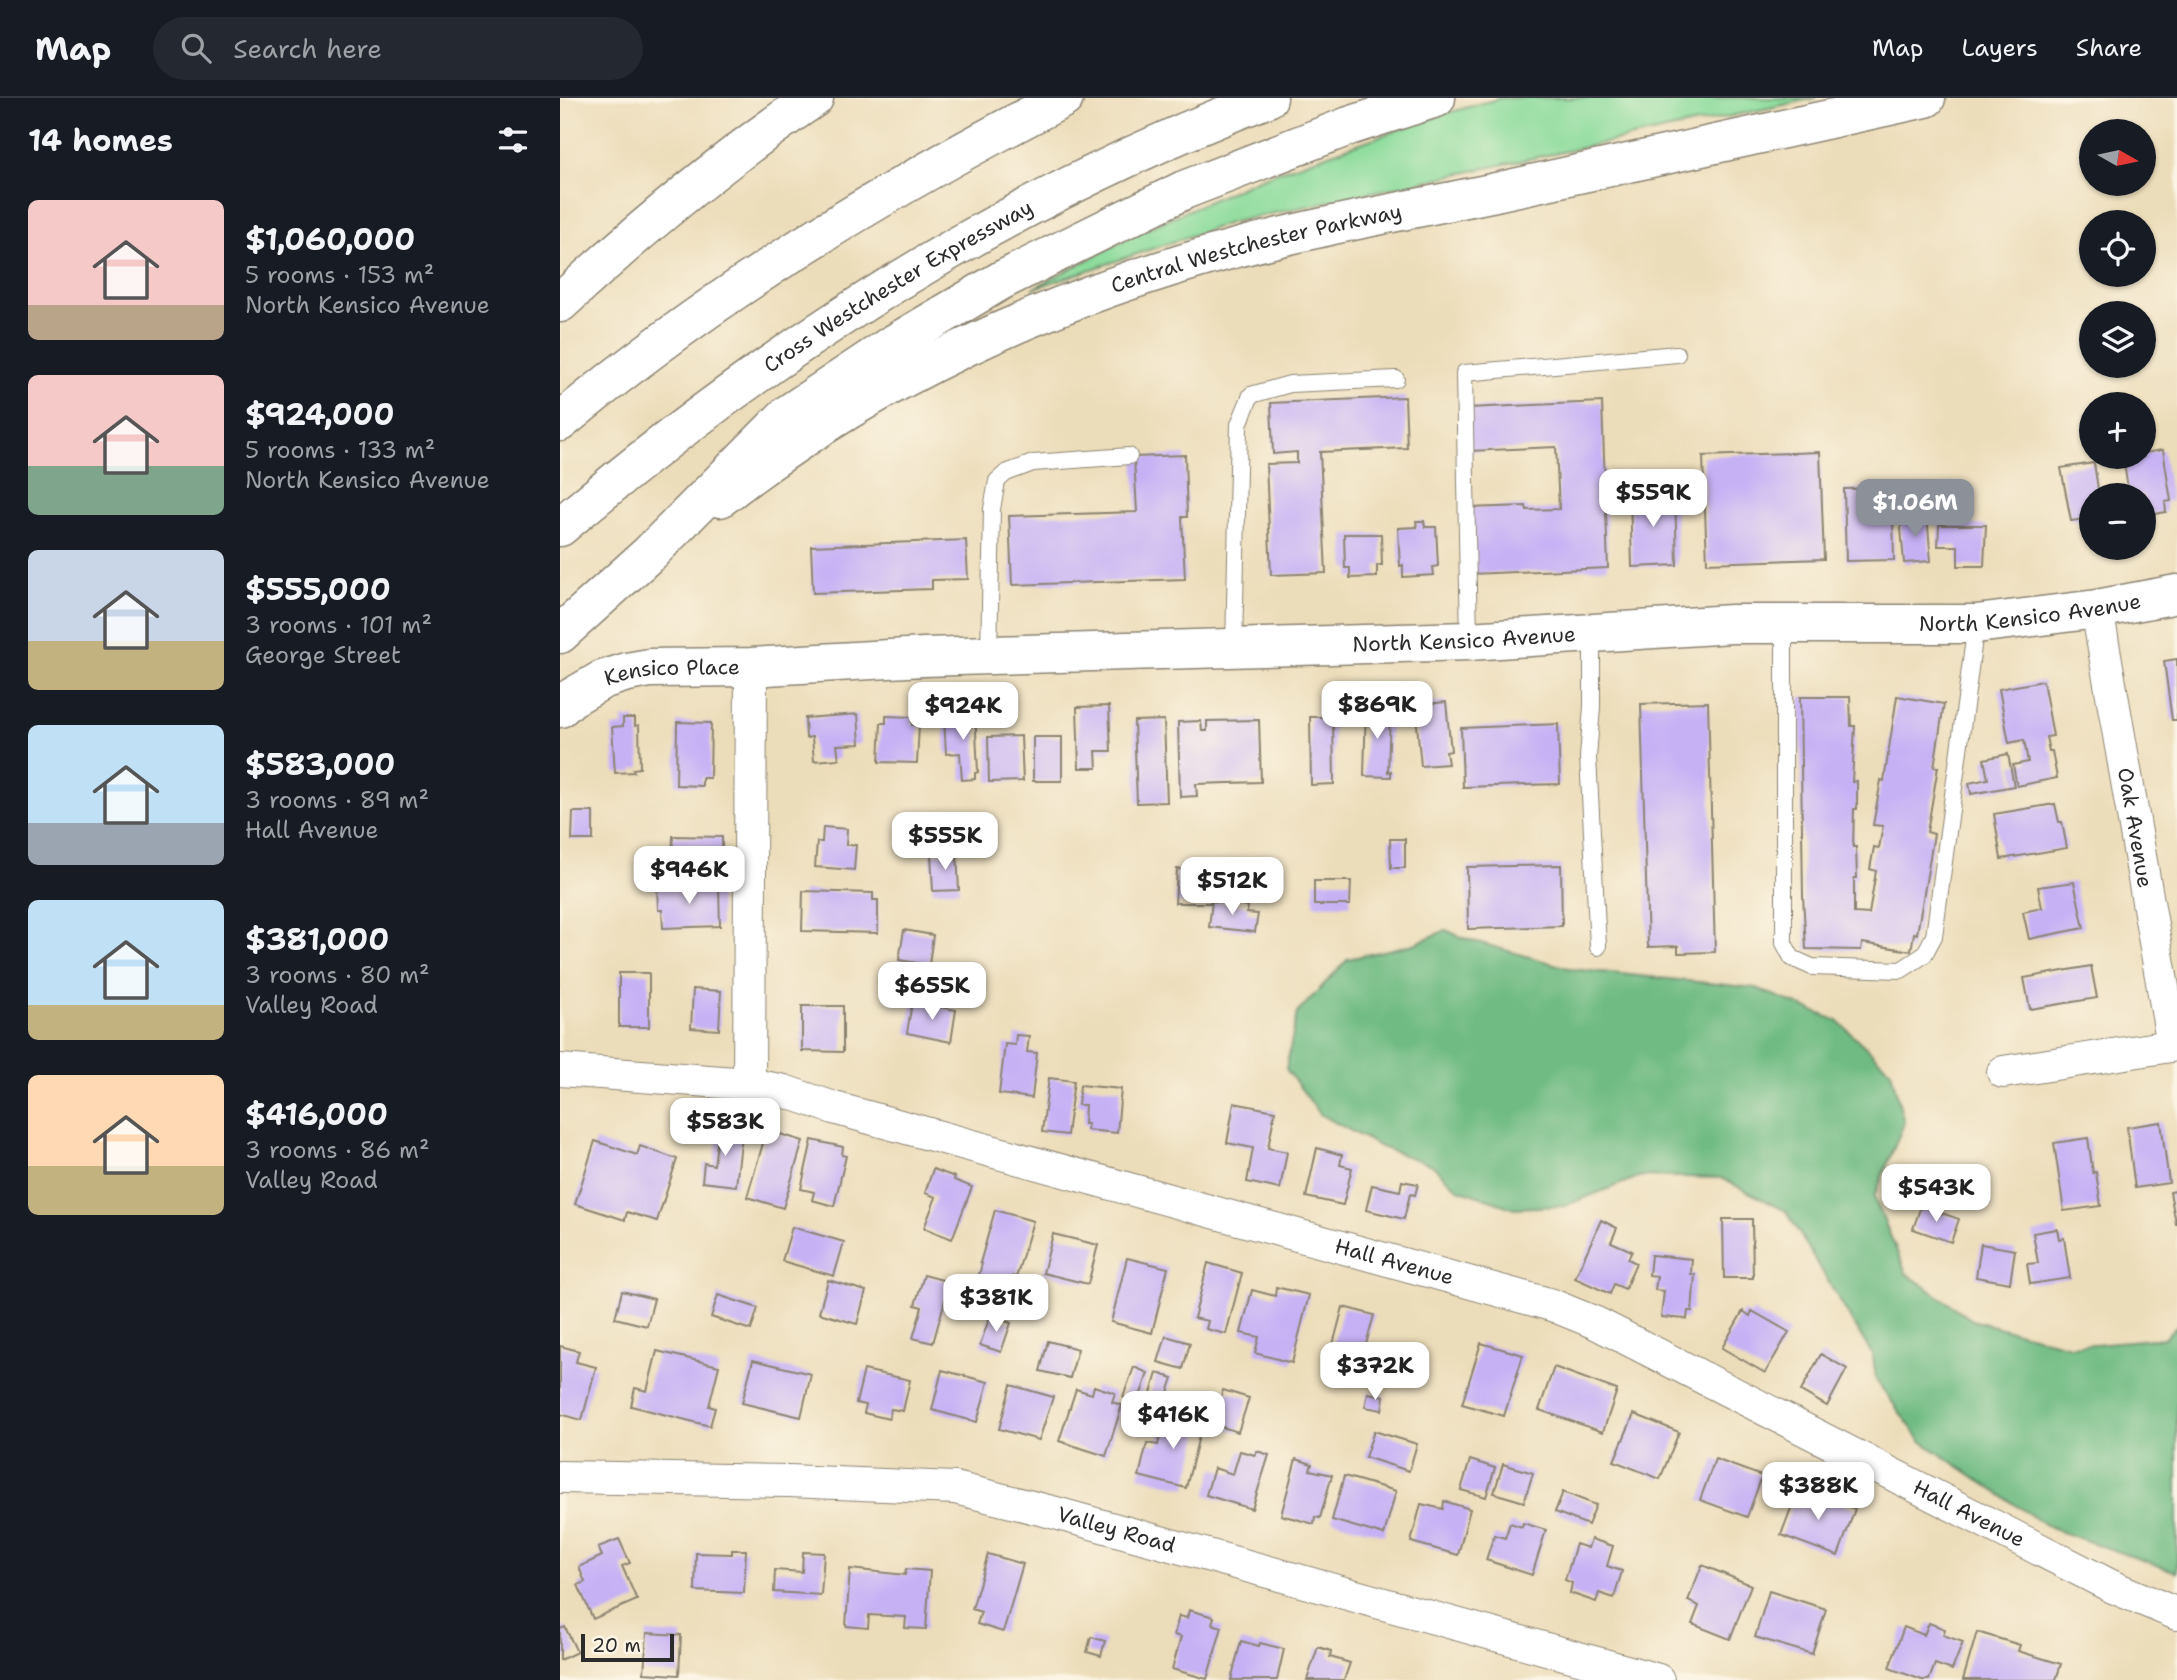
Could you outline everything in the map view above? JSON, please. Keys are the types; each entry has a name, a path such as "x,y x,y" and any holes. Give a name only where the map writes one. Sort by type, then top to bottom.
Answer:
{"main road":[{"path":"560,303 613,254 700,181 814,98"},
{"path":"560,422 677,332 771,266 868,204 966,148 1064,98"},
{"name":"Cross Westchester Expressway","path":"560,527 634,464 724,397 815,333 909,273 1004,219 1103,169 1205,122 1268,98"},
{"path":"560,634 650,553 788,414 890,346 1002,280 1184,190 1349,126 1436,98"},
{"name":"Central Westchester Parkway","path":"650,553 737,485 828,420 977,340 1078,300 1183,264 1281,238 1926,98"},
{"name":"North Kensico Avenue","path":"751,667 989,655 1469,641 1731,624 1976,624 2096,609 2177,594"},
{"name":"Kensico Place","path":"560,708 571,698 602,680 627,672 650,668 751,667"}],"street":[{"name":"Oak Avenue","path":"2096,609 2175,1045"},
{"path":"749,1084 751,667"},
{"path":"2003,1072 2175,1045"},
{"name":"Hall Avenue","path":"560,1070 749,1084 784,1091 834,1108 1552,1305 1596,1323 2113,1587 2177,1614"},
{"name":"Valley Road","path":"560,1477 789,1481 955,1488 1658,1680"}],"lane":[{"path":"1469,641 1464,373 1677,354"},
{"path":"1234,648 1239,424 1251,395 1290,384 1396,379"},
{"path":"989,655 992,509 997,481 1006,473 1033,463 1129,456"},
{"path":"1784,624 1784,943 1792,958 1812,967 1901,970 1924,955 1934,936 1976,624"},
{"path":"1592,634 1588,757 1598,947"}],"green space":[{"path":"1501,98 1816,98 1232,222 1032,289 1144,230 1261,178 1440,115"},
{"path":"1446,930 1463,938 1572,969 1756,988 1838,1021 1891,1071 1904,1123 1874,1197 1906,1273 1972,1320 2070,1346 2165,1338 2177,1326 2177,1572 2050,1528 1921,1441 1876,1380 1873,1356 1786,1211 1721,1178 1641,1176 1564,1206 1512,1208 1458,1189 1432,1165 1381,1147 1321,1115 1286,1069 1297,1013 1348,959 1414,944"}],"building":[{"path":"1405,397 1407,448 1320,452 1326,573 1271,575 1266,464 1297,463 1297,452 1273,454 1271,403"},
{"path":"1602,402 1608,568 1470,574 1467,508 1526,506 1527,510 1559,509 1556,447 1470,451 1468,408"},
{"path":"2163,450 2171,501 2165,502 2166,512 2156,514 2156,483 2127,483 2125,469 2156,469 2156,451"},
{"path":"1820,452 1824,559 1707,563 1703,456"},
{"path":"1185,455 1187,517 1182,517 1185,579 1012,585 1009,516 1137,512 1134,457"},
{"path":"2079,465 2079,469 2095,469 2097,483 2079,483 2079,520 2071,521 2061,468"},
{"path":"1887,488 1888,513 1893,513 1894,560 1846,561 1844,489"},
{"path":"1675,491 1677,565 1632,567 1630,492"},
{"path":"1927,515 1931,561 1904,563 1900,517"},
{"path":"1416,521 1424,521 1425,527 1436,527 1438,566 1433,567 1434,575 1403,577 1398,528 1417,527"},
{"path":"1939,525 1986,525 1984,566 1958,566 1958,546 1938,546"},
{"path":"1344,534 1381,534 1382,565 1377,565 1377,577 1350,578 1350,568 1345,568"},
{"path":"966,540 968,579 932,580 932,589 813,593 811,546"},
{"path":"2177,659 2177,720 2172,720 2164,661"},
{"path":"2043,681 2053,736 2046,737 2049,751 2052,751 2057,778 2017,786 2013,765 2028,762 2024,740 2009,743 1999,689"},
{"path":"1897,696 1944,704 1934,767 1938,767 1927,832 1934,834 1917,934 1914,933 1911,951 1862,943 1861,950 1806,949 1800,697 1850,697 1851,726 1855,726 1852,782 1857,781 1853,847 1856,847 1857,878 1854,878 1854,913 1869,914 1876,871 1870,869 1874,847 1879,848 1883,826 1873,825 1881,780 1884,781"},
{"path":"1446,702 1451,751 1446,752 1448,764 1421,766 1415,705"},
{"path":"1708,702 1715,952 1678,953 1678,946 1648,947 1641,704"},
{"path":"1366,704 1386,705 1386,714 1390,714 1388,772 1391,771 1391,777 1364,776"},
{"path":"1109,706 1111,751 1096,751 1097,768 1079,768 1077,707"},
{"path":"963,712 975,712 978,772 975,773 975,779 962,780 960,753 946,754 944,717 963,716"},
{"path":"858,714 860,744 837,745 839,759 814,761 812,737 806,738 805,718"},
{"path":"886,716 912,717 912,725 919,725 917,763 879,762 881,723 886,723"},
{"path":"1310,717 1333,717 1334,784 1311,785"},
{"path":"623,718 635,718 635,726 639,725 640,768 633,769 634,772 615,773 612,727 623,726"},
{"path":"1164,720 1167,802 1137,803 1134,721"},
{"path":"1259,720 1261,782 1196,784 1197,796 1180,797 1178,722 1201,721 1202,731 1207,731 1207,721"},
{"path":"677,722 711,723 710,778 702,778 702,786 676,785"},
{"path":"1558,724 1560,784 1463,787 1461,728"},
{"path":"1021,736 1023,781 989,782 988,737"},
{"path":"1033,737 1062,737 1062,781 1033,781"},
{"path":"2008,754 2014,786 1971,794 1969,783 1988,779 1984,759"},
{"path":"2055,804 2067,848 2001,859 1994,814"},
{"path":"573,812 593,812 593,840 572,840"},
{"path":"823,827 847,829 846,845 856,845 854,870 815,867 817,842 822,842"},
{"path":"673,836 722,837 722,867 672,866"},
{"path":"1390,839 1405,839 1405,868 1391,868"},
{"path":"957,853 959,890 933,891 931,854"},
{"path":"1561,865 1562,926 1468,929 1467,867"},
{"path":"1177,869 1211,870 1210,903 1175,903"},
{"path":"1314,881 1351,881 1350,905 1314,905"},
{"path":"2074,882 2084,928 2029,939 2023,912 2042,908 2038,887"},
{"path":"672,883 672,888 719,887 720,926 663,928 662,910 658,910 657,884"},
{"path":"803,891 873,893 873,900 878,900 878,933 802,931"},
{"path":"1212,901 1248,906 1247,913 1258,914 1255,932 1209,927"},
{"path":"904,930 933,935 929,965 899,960"},
{"path":"2091,966 2097,998 2030,1009 2024,978"},
{"path":"619,973 649,973 649,1027 619,1027"},
{"path":"693,989 721,991 719,1030 691,1028"},
{"path":"912,1002 956,1010 951,1042 907,1033"},
{"path":"802,1006 843,1006 843,1052 802,1051"},
{"path":"1016,1035 1029,1036 1027,1052 1037,1053 1032,1098 999,1094 1005,1044 1015,1045"},
{"path":"1049,1078 1074,1081 1067,1135 1042,1132"},
{"path":"1080,1085 1121,1089 1117,1133 1087,1130 1088,1124 1084,1124 1085,1105 1078,1105"},
{"path":"1234,1103 1275,1111 1268,1148 1287,1152 1280,1189 1247,1182 1253,1148 1227,1143"},
{"path":"2161,1122 2169,1183 2135,1188 2127,1127"},
{"path":"725,1124 739,1126 738,1134 742,1134 736,1186 702,1182 704,1163 714,1165 719,1129 724,1130"},
{"path":"767,1130 803,1141 783,1208 747,1197"},
{"path":"2088,1138 2101,1206 2064,1211 2054,1143"},
{"path":"812,1140 843,1147 842,1155 846,1156 834,1206 812,1200 814,1192 801,1189"},
{"path":"595,1141 637,1155 640,1146 677,1159 657,1221 627,1212 625,1220 575,1204"},
{"path":"1317,1148 1342,1155 1340,1165 1352,1168 1343,1205 1306,1197"},
{"path":"933,1169 972,1187 952,1239 924,1228 936,1197 925,1193"},
{"path":"1402,1181 1418,1184 1415,1195 1410,1194 1404,1219 1366,1210 1372,1185 1400,1191"},
{"path":"2177,1191 2177,1224 2176,1224 2170,1192"},
{"path":"1921,1206 1959,1219 1951,1242 1913,1229"},
{"path":"995,1210 1033,1221 1016,1278 1013,1276 1010,1287 978,1278"},
{"path":"1723,1219 1752,1219 1753,1278 1724,1278"},
{"path":"1601,1220 1617,1228 1611,1242 1632,1251 1628,1259 1636,1263 1625,1289 1614,1284 1610,1294 1575,1278"},
{"path":"792,1227 844,1242 834,1276 782,1261"},
{"path":"2057,1229 2059,1239 2064,1238 2070,1278 2030,1284 2027,1264 2038,1263 2033,1233"},
{"path":"1053,1234 1098,1245 1088,1284 1043,1273"},
{"path":"1981,1244 2015,1250 2010,1283 1976,1277"},
{"path":"1651,1255 1692,1259 1691,1274 1695,1274 1692,1311 1688,1311 1687,1319 1661,1317 1664,1291 1655,1290 1657,1276 1649,1275"},
{"path":"1127,1258 1168,1268 1152,1333 1111,1322"},
{"path":"1208,1263 1242,1273 1226,1334 1206,1329 1208,1321 1194,1318"},
{"path":"924,1275 950,1282 933,1343 913,1338 922,1307 915,1305"},
{"path":"828,1280 866,1291 857,1324 819,1313"},
{"path":"1276,1287 1309,1295 1292,1363 1255,1353 1259,1337 1241,1333 1252,1290 1275,1296"},
{"path":"622,1291 654,1299 647,1326 615,1318"},
{"path":"718,1295 758,1308 751,1330 711,1317"},
{"path":"1343,1307 1374,1315 1359,1370 1339,1365 1340,1358 1330,1356"},
{"path":"1743,1311 1750,1316 1752,1311 1789,1332 1765,1373 1722,1348"},
{"path":"990,1316 1011,1323 1001,1352 980,1345"},
{"path":"1166,1336 1190,1343 1183,1369 1158,1362"},
{"path":"1048,1341 1078,1349 1070,1378 1040,1371"},
{"path":"1481,1343 1523,1355 1504,1416 1462,1404"},
{"path":"560,1346 579,1351 576,1362 596,1367 582,1420 560,1414"},
{"path":"657,1351 719,1366 709,1406 715,1408 710,1426 631,1406 635,1388 647,1391"},
{"path":"1821,1354 1847,1369 1827,1406 1801,1391"},
{"path":"753,1360 811,1374 801,1417 742,1403"},
{"path":"1134,1367 1148,1373 1138,1402 1123,1397"},
{"path":"1554,1367 1617,1390 1603,1432 1539,1410"},
{"path":"864,1370 910,1380 903,1411 891,1409 889,1419 864,1413 866,1405 856,1403"},
{"path":"942,1370 988,1382 977,1422 932,1410"},
{"path":"1157,1373 1173,1378 1163,1407 1148,1403"},
{"path":"1011,1385 1053,1397 1039,1440 999,1429"},
{"path":"1094,1386 1115,1393 1112,1402 1122,1405 1106,1456 1059,1441 1076,1389 1092,1394"},
{"path":"1223,1390 1249,1398 1238,1432 1213,1424"},
{"path":"1368,1393 1384,1396 1382,1410 1365,1407"},
{"path":"1166,1411 1203,1420 1186,1488 1139,1476 1147,1443 1158,1445"},
{"path":"1634,1414 1679,1432 1660,1479 1614,1461"},
{"path":"1374,1431 1417,1444 1409,1471 1365,1457"},
{"path":"1240,1451 1255,1455 1257,1451 1269,1455 1252,1509 1206,1495 1214,1468 1233,1474"},
{"path":"1296,1459 1312,1464 1310,1470 1332,1475 1320,1518 1315,1517 1314,1524 1281,1515"},
{"path":"1715,1459 1762,1476 1747,1517 1700,1500"},
{"path":"1470,1460 1495,1468 1486,1497 1461,1490"},
{"path":"1503,1464 1533,1473 1524,1502 1494,1493"},
{"path":"1344,1476 1396,1491 1384,1535 1332,1520"},
{"path":"1799,1487 1855,1509 1838,1556 1781,1535"},
{"path":"1563,1492 1596,1505 1588,1525 1555,1512"},
{"path":"1444,1501 1470,1509 1458,1555 1411,1542 1421,1504 1443,1509"},
{"path":"1510,1523 1522,1527 1523,1523 1546,1530 1532,1575 1486,1560 1494,1535 1505,1538"},
{"path":"619,1539 630,1563 622,1566 637,1600 593,1619 578,1585 585,1582 579,1567 602,1556 598,1547"},
{"path":"1591,1539 1613,1546 1607,1566 1622,1571 1614,1598 1599,1593 1596,1602 1570,1593 1572,1583 1565,1580 1576,1544 1588,1548"},
{"path":"732,1550 746,1550 744,1593 695,1591 696,1553 732,1554"},
{"path":"803,1552 824,1553 821,1595 774,1592 775,1570 802,1572"},
{"path":"988,1554 1023,1564 1003,1632 977,1624 981,1612 972,1609"},
{"path":"1702,1565 1751,1585 1730,1639 1692,1624 1699,1606 1688,1601"},
{"path":"850,1569 905,1575 906,1569 930,1571 926,1629 905,1628 906,1617 869,1615 868,1628 846,1626"},
{"path":"1769,1591 1826,1609 1812,1654 1755,1637"},
{"path":"1189,1610 1214,1617 1212,1624 1222,1627 1207,1679 1172,1669 1181,1637 1174,1635 1179,1616 1187,1618"},
{"path":"1929,1623 1945,1629 1943,1635 1963,1642 1952,1670 1935,1664 1929,1680 1922,1680 1889,1668 1904,1627 1924,1635"},
{"path":"565,1627 577,1652 560,1660 560,1629"},
{"path":"1977,1632 2020,1645 2018,1651 2061,1664 2056,1680 1963,1680"},
{"path":"647,1633 681,1635 679,1675 644,1673"},
{"path":"1091,1637 1105,1641 1101,1656 1087,1652"},
{"path":"1241,1641 1284,1649 1277,1680 1231,1680"},
{"path":"1318,1647 1331,1651 1330,1657 1350,1663 1344,1680 1307,1680"}]}
